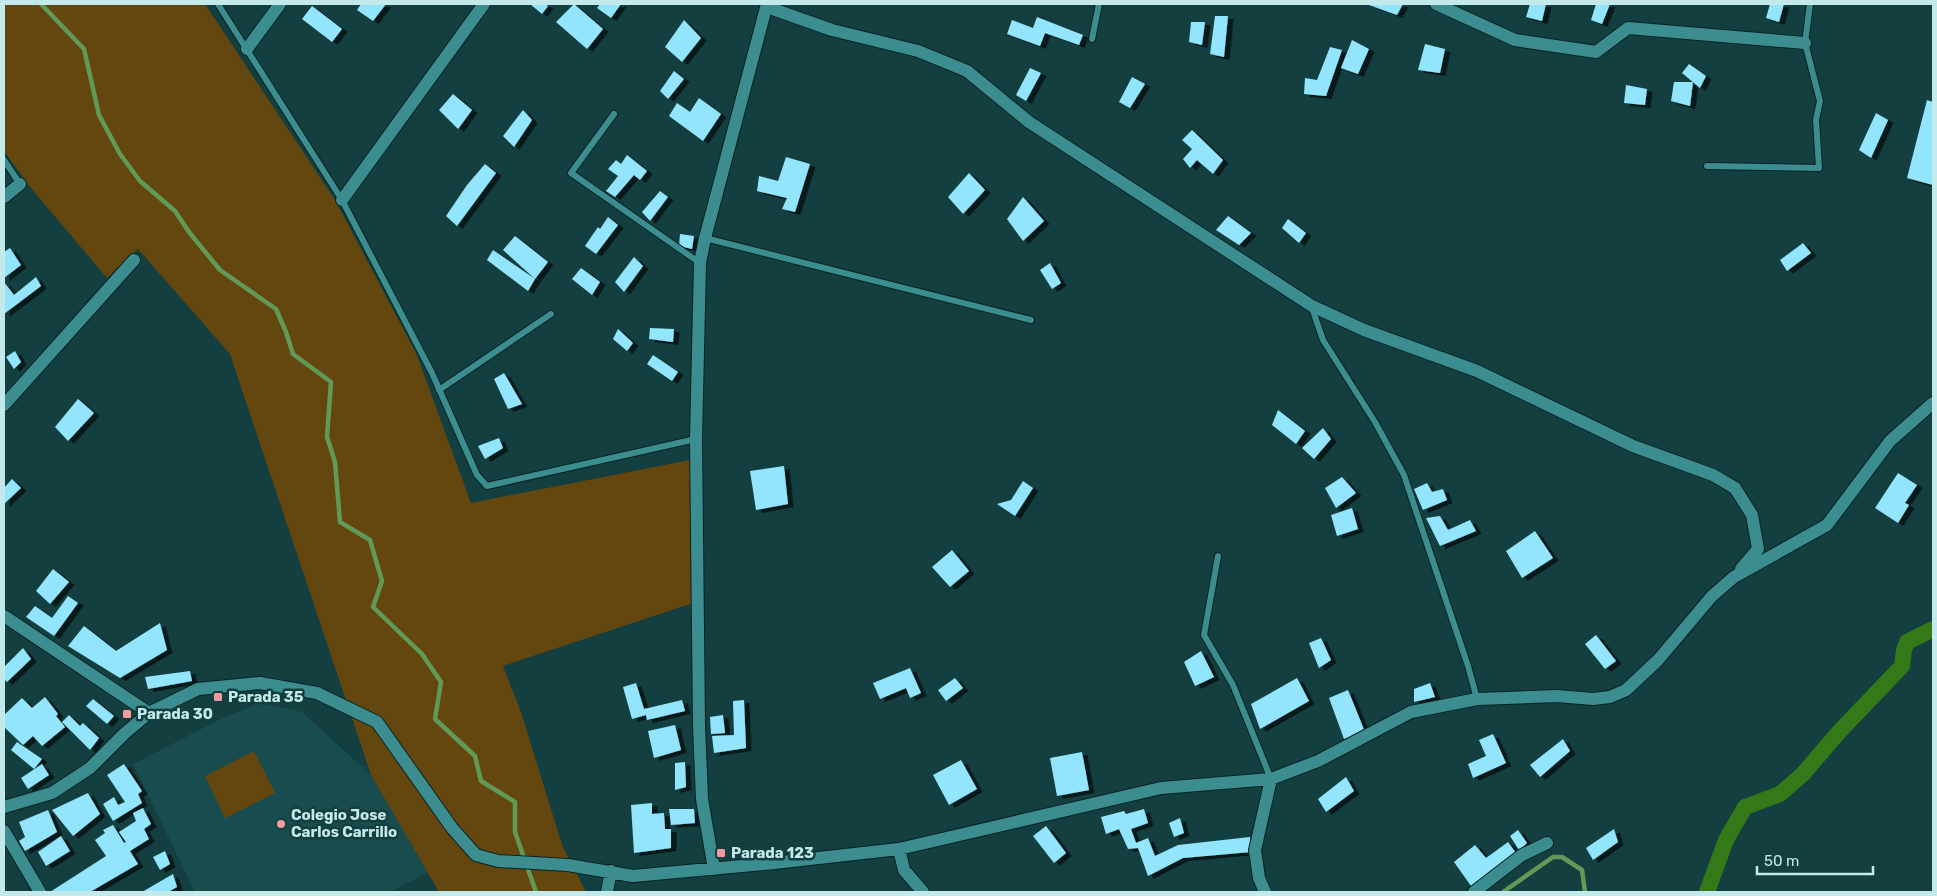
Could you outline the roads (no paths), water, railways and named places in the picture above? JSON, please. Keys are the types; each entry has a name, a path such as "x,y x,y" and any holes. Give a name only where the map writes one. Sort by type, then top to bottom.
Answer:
{"street":[{"path":"247,49 280,4"},
{"path":"342,200 484,4"},
{"path":"1436,4 1515,40 1596,52 1628,28 1805,42"},
{"path":"4,807 52,793 90,768 125,733 149,713 198,689 260,684 317,693 377,722 452,828 476,854 498,861 568,865 633,876 714,869 899,849 1161,788 1271,779 1318,761 1411,712 1476,698 1610,697 1626,690 1658,660 1712,596 1734,577 1758,549 1752,515 1735,488 1713,475 1633,446 1477,371 1364,330 1312,306 1029,122 967,71 918,51 832,30 767,6 700,263 696,439 700,743 702,800 714,869"},
{"path":"4,197 20,184"},
{"path":"4,405 134,260"},
{"path":"1734,577 1827,526 1890,441 1933,403"},
{"path":"4,616 149,713"},
{"path":"1264,892 1259,878 1255,850 1271,779"},
{"path":"4,831 40,892"},
{"path":"1474,892 1522,855 1547,842"},
{"path":"899,849 904,870 923,892"},
{"path":"607,892 611,871"}],"lane":[{"path":"218,4 342,200 439,390 477,475 487,486 696,439"},
{"path":"1092,39 1099,4"},
{"path":"1707,166 1819,168 1816,120 1820,101 1805,42 1810,4"},
{"path":"614,114 571,173 700,263"},
{"path":"4,160 20,184"},
{"path":"705,238 1030,320"},
{"path":"1312,306 1324,340 1375,422 1404,475 1468,666 1476,698"},
{"path":"439,390 551,314"},
{"path":"1218,556 1204,635 1233,685 1271,779"}],"waterway":[{"path":"41,4 84,49 99,115 120,154 140,181 175,211 189,232 220,270 276,309 293,354 331,382 327,437 335,462 340,522 370,540 382,581 373,607 422,654 441,682 435,719 475,756 481,781 515,802 515,832 536,892"},
{"path":"1707,892 1726,840 1745,807 1780,794 1803,774 1838,733 1902,666 1907,642 1933,629"},
{"path":"1503,892 1553,857 1562,857 1582,870 1585,892"}],"place":[{"name":"Parada 35","path":"218,697"},
{"name":"Parada 30","path":"127,714"},
{"name":"Colegio Jose Carlos Carrillo","path":"281,824"},
{"name":"Parada 123","path":"721,853"}]}
